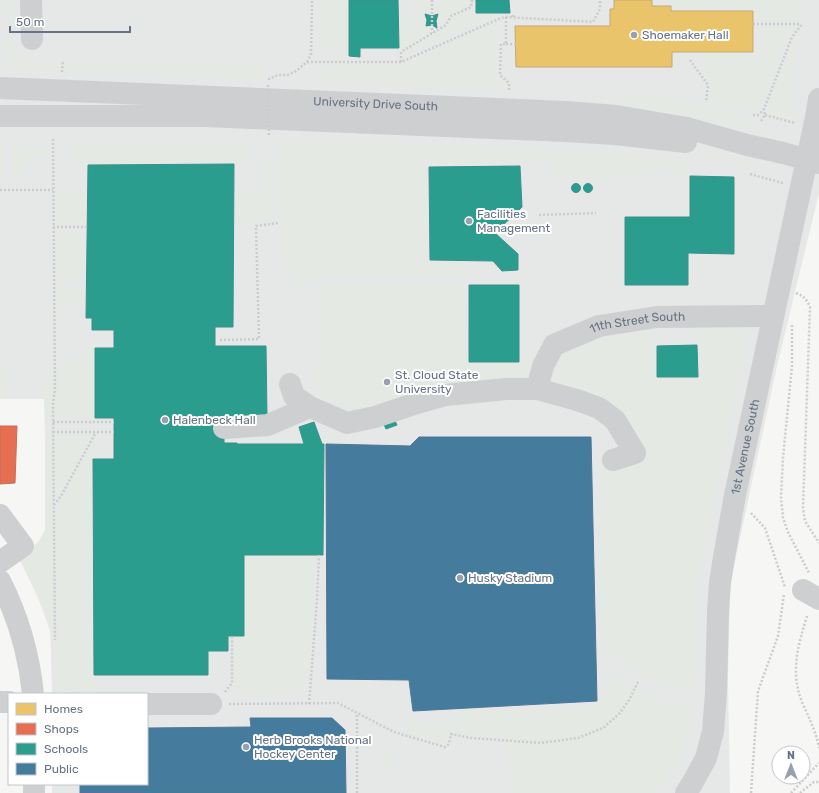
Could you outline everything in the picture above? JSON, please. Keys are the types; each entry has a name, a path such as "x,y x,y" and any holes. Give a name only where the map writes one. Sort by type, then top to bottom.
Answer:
{"street":[{"path":"31,0 32,39"},
{"name":"University Drive South","path":"0,88 566,112 616,116 687,128 819,163"},
{"name":"1st Avenue South","path":"686,793 706,758 713,731 716,693 720,583 735,496 783,320 819,99"},
{"name":"University Drive South","path":"0,116 205,116 566,131 616,134 686,142 747,145"},
{"name":"11th Street South","path":"537,390 543,366 554,345 599,326 657,317 783,320"},
{"path":"290,384 294,396 310,407 346,423 375,417 446,395 506,389 537,390 577,400 599,408 615,420 635,453 613,460"},
{"path":"224,428 268,424 310,407"},
{"path":"0,515 23,546 0,562"},
{"path":"0,581 10,603 23,640 29,661 33,693"},
{"path":"148,704 218,704"}],"path":[{"path":"269,135 269,79 278,75 288,75 296,71 307,62 311,54 312,0"},
{"path":"432,0 432,33"},
{"path":"400,62 400,52 446,25 452,16 471,8 472,0"},
{"path":"307,62 400,62 506,17 593,22 600,9 600,0"},
{"path":"506,17 506,44"},
{"path":"753,24 802,24 792,37 764,109 758,114 753,115"},
{"path":"509,92 509,83 500,75 501,44 516,44"},
{"path":"690,60 708,85 706,102"},
{"path":"62,62 62,72"},
{"path":"761,121 765,114 764,109"},
{"path":"765,114 802,124"},
{"path":"53,139 55,640"},
{"path":"750,174 783,184"},
{"path":"0,190 53,190"},
{"path":"539,215 596,212"},
{"path":"220,340 259,339 256,226 278,223"},
{"path":"53,227 87,227"},
{"path":"794,293 802,295 807,300 810,307 803,508 805,521 819,543"},
{"path":"783,320 792,366 783,458 781,496 782,518 810,595 800,638 795,669 796,680 802,700 815,730 819,748"},
{"path":"53,422 114,422"},
{"path":"53,432 114,432"},
{"path":"54,505 61,496 96,432"},
{"path":"735,496 765,528 785,587 778,636 758,691 751,793"},
{"path":"310,704 319,555"},
{"path":"232,636 232,683 224,692 218,704 338,703 394,732 445,747 449,744 451,734 472,738 540,743 578,738 603,728 619,714 629,700 639,680"},
{"path":"357,712 357,793"},
{"path":"791,793 819,763"},
{"path":"800,793 814,782 819,782"}],"shaded area":[{"name":"St. Cloud State University","path":"0,0 819,0 819,193 777,366 731,580 728,680 730,793 54,793 54,785 148,785 148,693 52,693 44,399 0,399"},
{"path":"7,0 15,0 16,19 12,37 13,46 16,53 27,61 59,64 60,70 6,68"},
{"path":"319,0 349,0 349,51 330,51 321,45"},
{"path":"401,0 430,0 430,15 425,14 427,20 426,26 430,25 431,32 399,50 398,19 418,18 418,3"},
{"path":"440,0 470,0 470,4 451,14 447,17 444,24 435,30 435,26 437,27 436,21 438,15 434,15 433,5 441,5"},
{"path":"667,0 798,0 798,22 753,21 753,11 671,11 671,6 664,6"},
{"path":"476,7 477,13 499,13 403,56 402,54 446,27 452,18"},
{"path":"496,23 501,37 495,38 497,75 508,85 507,89 320,82 320,69 328,67 404,65"},
{"path":"796,26 788,36 764,103 754,111 708,100 710,81 702,71 701,52 737,52 737,58 759,57 758,51 761,51 762,27"},
{"path":"794,39 794,120 766,113"},
{"path":"68,62 263,62 263,71 256,78 65,71"},
{"path":"581,96 661,96 734,112 758,130 662,111 620,105 621,101 664,106 664,104"},
{"path":"281,139 602,152 691,162 689,174 657,169 596,180 566,179 553,173 551,161 426,165 425,262 466,263 468,276 314,277 312,281 311,297 308,297 308,283 294,284 295,275 284,268"},
{"path":"0,141 3,141 3,181 0,183"},
{"path":"83,142 249,142 248,164 73,165 73,151"},
{"path":"617,142 665,147 761,161 754,166 678,153 617,145"},
{"path":"20,147 44,148 48,153 32,161 21,174 17,175 13,170 11,156 13,149"},
{"path":"272,159 274,218 253,222 233,223 234,198 249,198 249,189 263,189 264,166 267,166 267,160"},
{"path":"59,191 88,191 88,194 74,194 74,200 87,201 87,223 56,224 56,195 59,195"},
{"path":"56,231 87,231 87,279 56,279"},
{"path":"464,283 466,369 467,364 529,361 532,363 530,374 524,379 521,381 360,411 337,403 319,389 312,374 320,374 319,284"},
{"path":"56,284 72,284 72,295 87,295 86,306 64,306 63,312 56,312"},
{"path":"747,326 748,335 701,556 695,596 693,679 689,686 664,685 601,651 601,472 646,458 633,435 610,402 581,394 563,385 556,374 559,361 574,348 620,334 651,329 651,377 695,377 694,328"},
{"path":"83,348 95,348 95,418 55,419 57,369 63,369 63,359 83,359"},
{"path":"0,359 6,359 6,399 0,399"},
{"path":"44,374 53,374 50,419 45,419"},
{"path":"55,435 92,435 60,495 56,497"},
{"path":"45,436 49,436 51,438 53,641 38,599 19,559 39,541 45,530"},
{"path":"97,436 97,459 93,460 94,693 82,693 80,689 69,688 68,693 58,693 56,511"},
{"path":"244,555 315,555 313,603 306,683 300,686 299,693 227,693 235,684 235,636 244,636"},
{"path":"603,675 670,706 690,707 694,715 684,747 675,766 655,793 510,793 508,736 485,736 449,731 444,744 404,732 410,719 433,726 436,722 456,727 459,711 595,708 603,700"},
{"path":"394,754 395,756 389,775 387,778 384,778 379,772 378,766 384,757"},
{"path":"52,785 63,785 64,793 52,793"}],"building: Homes":[{"name":"Shoemaker Hall","path":"614,0 652,0 652,6 671,6 671,11 753,11 753,52 672,52 672,67 516,67 515,26 610,26 610,9 614,9"}],"building: Shops":[{"path":"0,426 17,426 15,483 0,484"}],"building: Schools":[{"path":"349,0 398,0 399,48 360,48 360,57 349,56"},
{"path":"476,0 509,0 510,13 476,13"},
{"path":"425,14 432,16 438,14 436,21 437,28 432,25 426,26 427,20"},
{"name":"Halenbeck Hall","path":"234,164 233,327 215,327 215,346 266,346 267,416 216,416 216,428 224,428 224,443 304,444 299,427 314,422 322,444 324,444 323,555 244,555 244,636 228,636 228,651 208,651 208,675 94,675 93,459 114,459 114,418 95,418 95,348 114,348 114,330 92,330 92,318 86,318 88,165"},
{"name":"Facilities Management","path":"520,166 522,207 495,233 518,254 518,270 502,271 493,261 430,260 429,167"},
{"path":"690,176 734,177 734,254 688,253 688,285 625,285 625,217 690,217"},
{"path":"574,184 578,184 580,188 578,192 574,192 572,190 572,186"},
{"path":"586,184 590,184 592,188 590,192 586,192 584,190 584,186"},
{"path":"469,285 519,285 519,362 469,362"},
{"path":"697,345 698,377 657,377 657,346"},
{"path":"392,415 397,425 386,429 382,420"}],"building: Public":[{"name":"Husky Stadium","path":"419,437 591,437 597,701 413,711 409,680 327,679 326,444 410,446"},
{"name":"Herb Brooks National Hockey Center","path":"250,718 332,718 345,730 346,793 80,793 80,785 148,785 148,728 251,727"}],"place":[{"name":"Shoemaker Hall","path":"634,35"},
{"name":"Facilities Management","path":"469,221"},
{"name":"St. Cloud State University","path":"387,382"},
{"name":"Halenbeck Hall","path":"165,420"},
{"name":"Husky Stadium","path":"460,578"},
{"name":"Herb Brooks National Hockey Center","path":"246,747"}]}
